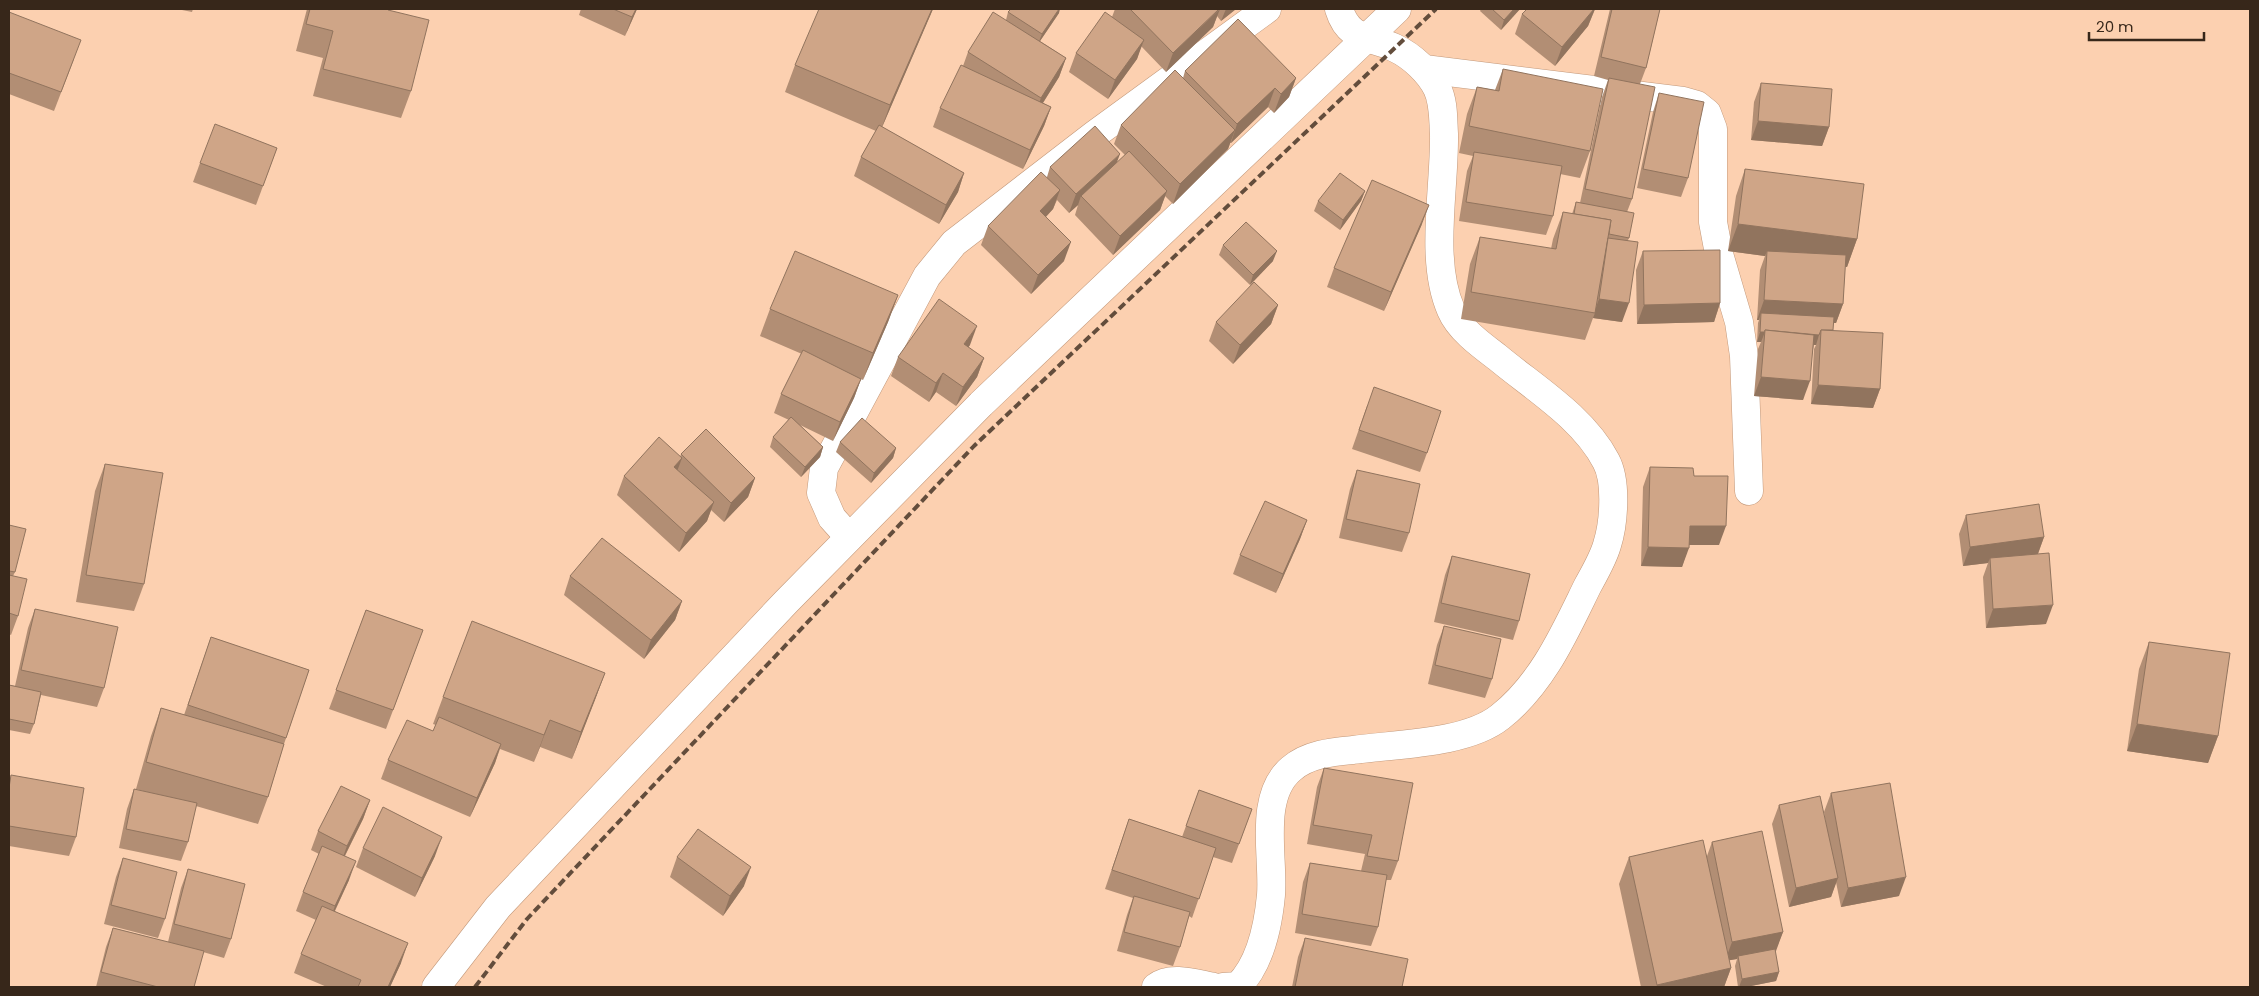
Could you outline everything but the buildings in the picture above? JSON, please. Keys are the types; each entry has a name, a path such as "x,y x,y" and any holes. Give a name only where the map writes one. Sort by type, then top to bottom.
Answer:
{"street":[{"path":"849,537 832,518 821,493 824,468 927,276 954,243 1094,135 1267,9"},
{"path":"1223,987 1238,986 1249,974 1260,952 1271,897 1270,815 1277,788 1291,769 1320,754 1466,735 1498,719 1530,689 1561,642 1607,546 1614,502 1608,463 1580,424 1474,339 1452,313 1440,270 1443,109 1439,90 1424,69 1395,47 1364,39 1343,20 1339,9"},
{"path":"436,987 498,907 595,801 849,537 981,404 1397,9"},
{"path":"1424,69 1683,101 1697,105 1706,114 1713,129 1713,222 1719,254 1739,322 1744,356 1749,491"},
{"path":"1156,987 1160,984 1180,981 1214,987"}],"railway":[{"path":"475,987 527,919 974,446 1436,9"}]}
